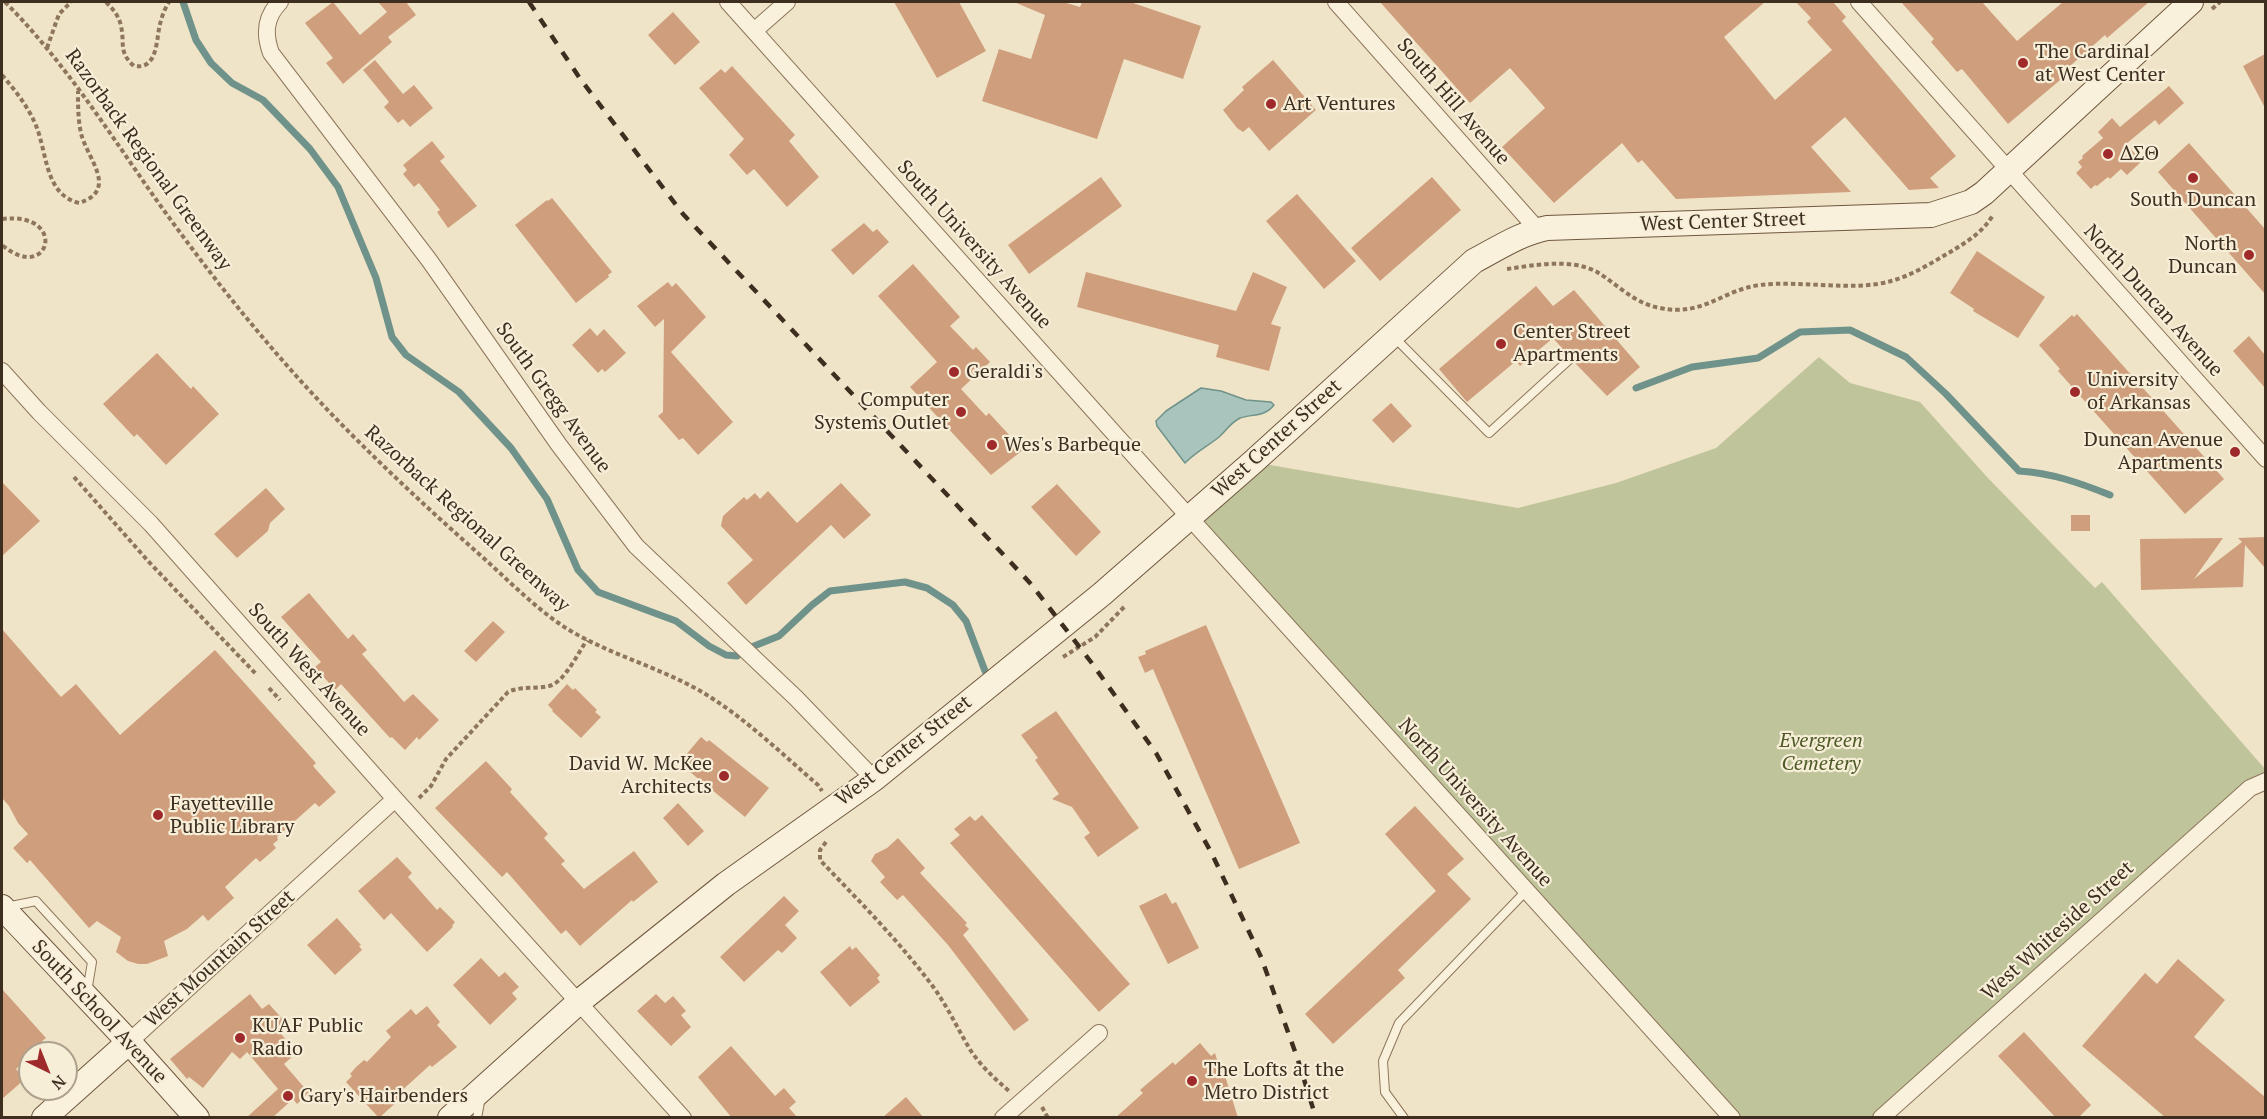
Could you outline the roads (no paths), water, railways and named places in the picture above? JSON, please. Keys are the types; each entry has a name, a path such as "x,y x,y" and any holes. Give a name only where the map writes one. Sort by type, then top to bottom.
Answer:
{"street":[{"name":"South Gregg Avenue","path":"280,2 268,21 266,37 271,53 415,241 559,445 636,546 796,698 874,779"},
{"name":"South University Avenue","path":"728,2 1189,517"},
{"path":"754,31 787,2"},
{"name":"South Hill Avenue","path":"1336,2 1538,230"},
{"name":"North Duncan Avenue","path":"1859,2 2265,459"},
{"name":"West Center Street","path":"450,1118 579,1001 726,884 874,779 1102,594 1253,462 1474,261 1508,242 1538,230 1931,215 1971,202 2010,170 2191,2"},
{"name":"South West Avenue","path":"2,371 39,412 151,524 400,805 683,1118"},
{"name":"North University Avenue","path":"1189,517 1731,1118"},
{"name":"West Whiteside Street","path":"1881,1118 2250,788 2265,781"},
{"name":"West Mountain Street","path":"44,1118 400,805"},
{"name":"South School Avenue","path":"2,907 197,1118"},
{"path":"1004,1118 1099,1033"}],"lane":[{"path":"1393,336 1488,433 1570,359"},
{"path":"1404,1118 1385,1092 1383,1060 1399,1023 1526,891"},
{"path":"477,1118 483,1088"}],"water":[{"path":"1201,388 1221,391 1246,400 1271,402 1274,405 1267,412 1240,418 1185,463 1157,426 1156,421 1166,411"}],"waterway":[{"path":"183,2 196,40 211,63 232,83 263,100 310,149 338,187 376,278 392,337 406,355 459,392 511,448 547,499 578,570 598,592 676,621 709,646 726,655 737,656"},
{"path":"1636,388 1692,367 1758,358 1800,332 1850,330 1906,357 1946,394 2019,471 2066,479 2110,495"},
{"path":"754,646 779,636 830,591 905,582 927,588 953,605 966,621 985,671"}],"railway":[{"path":"529,2 581,80 683,214 1031,584 1091,662 1156,753 1211,852 1261,957 1316,1118"}],"place":[{"name":"The Cardinal at West Center","path":"2023,63"},
{"name":"Art Ventures","path":"1271,104"},
{"name":"ΔΣΘ","path":"2108,154"},
{"name":"South Duncan","path":"2193,178"},
{"name":"North Duncan","path":"2249,255"},
{"name":"Center Street Apartments","path":"1501,344"},
{"name":"Geraldi's","path":"954,372"},
{"name":"University of Arkansas","path":"2075,392"},
{"name":"Computer Systems Outlet","path":"961,412"},
{"name":"Wes's Barbeque","path":"992,445"},
{"name":"Duncan Avenue Apartments","path":"2235,452"},
{"name":"David W. McKee Architects","path":"724,776"},
{"name":"Fayetteville Public Library","path":"158,815"},
{"name":"KUAF Public Radio","path":"240,1038"},
{"name":"The Lofts at the Metro District","path":"1192,1081"},
{"name":"Gary's Hairbenders","path":"288,1096"}],"park label":[{"name":"Evergreen Cemetery","path":"1821,752"}]}
